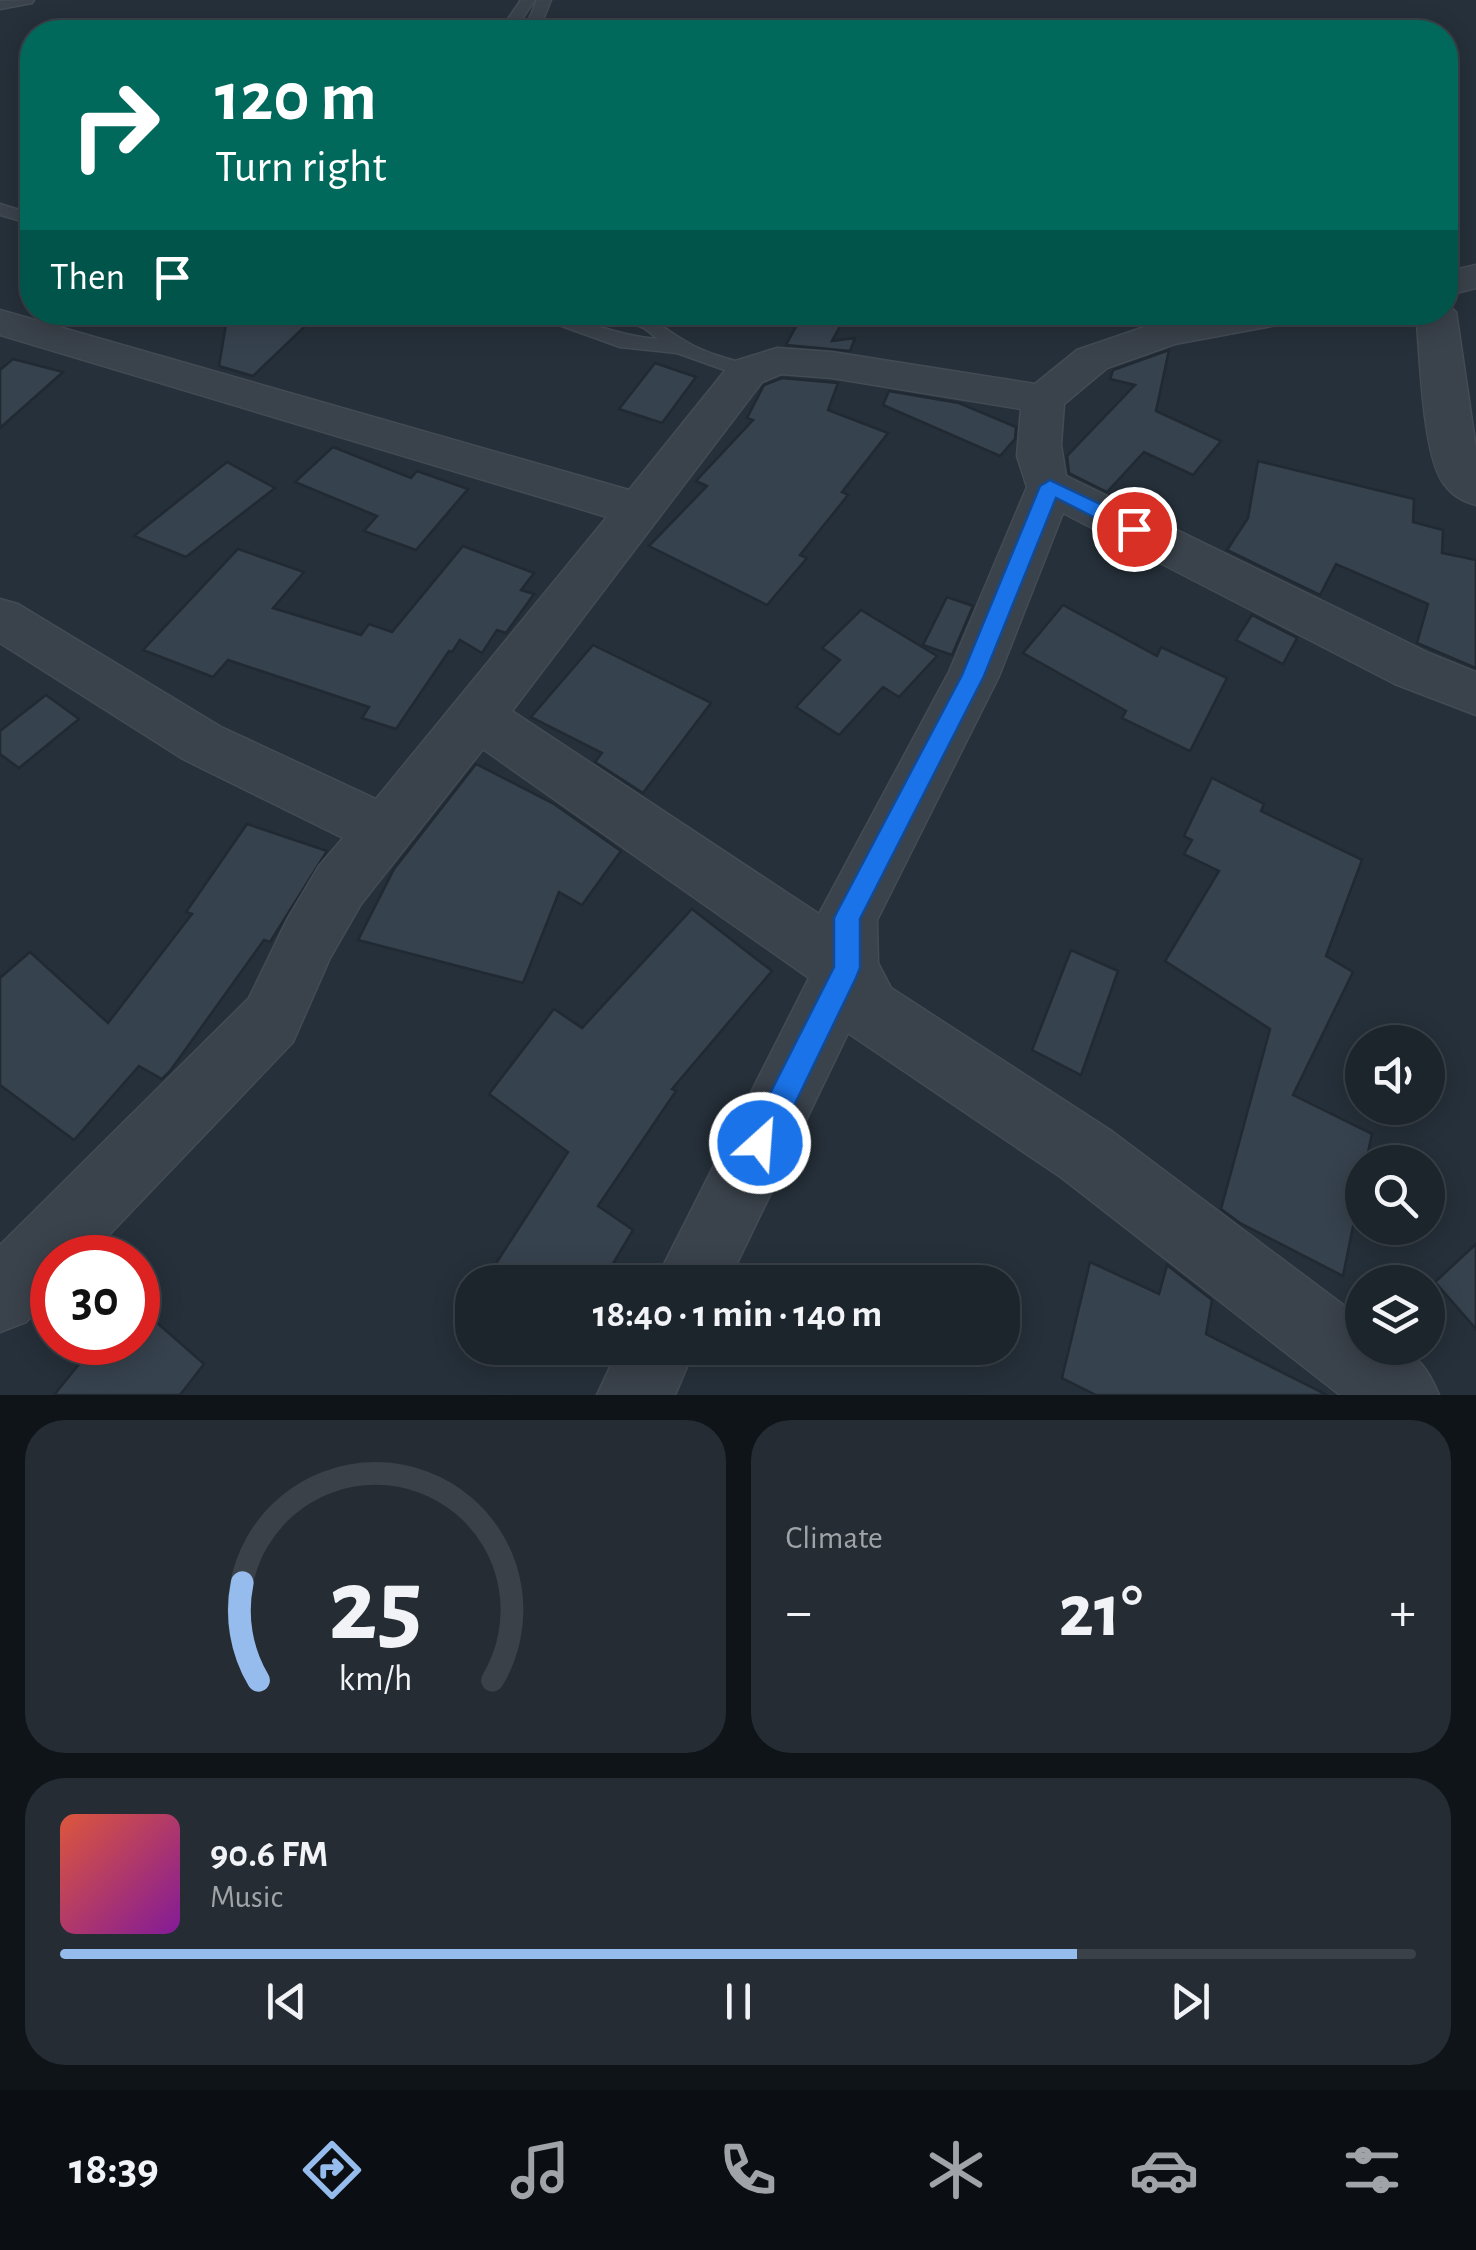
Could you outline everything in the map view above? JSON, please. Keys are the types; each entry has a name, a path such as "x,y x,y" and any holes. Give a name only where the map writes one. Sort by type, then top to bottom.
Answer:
{"street":[{"path":"0,322 639,510"},
{"path":"1212,325 1167,333 1092,359 1043,399 1039,461 1042,477 1050,486 1413,670 1476,694"},
{"path":"1437,325 1449,427 1460,474 1476,489"},
{"path":"0,1296 271,1020 309,938 340,884 478,716 747,372 777,361 832,365 1043,399"},
{"path":"699,1265 847,968 847,918 973,676 1050,486"},
{"path":"0,618 202,743 384,830"},
{"path":"478,716 847,968 869,1010 1086,1154 1400,1395"},
{"path":"635,1395 650,1365"}],"lane":[{"path":"0,5 27,0"},
{"path":"573,325 627,342 680,347 747,372"},
{"path":"652,325 680,347"}],"building":[{"path":"226,325 306,325 253,376 219,366"},
{"path":"797,325 841,325 832,341 855,338 850,351 786,345"},
{"path":"1169,350 1156,411 1221,441 1193,475 1144,452 1107,492 1069,473 1067,456 1135,385 1110,379 1113,370"},
{"path":"13,359 63,372 0,428 0,370"},
{"path":"655,363 696,377 662,423 619,409"},
{"path":"782,378 838,383 828,410 888,433 842,492 848,495 800,555 807,558 767,605 649,546 707,486 696,481 753,420 747,418 764,385"},
{"path":"889,391 959,403 1016,427 1015,439 1000,456 883,405"},
{"path":"333,447 411,478 417,471 468,489 416,550 364,531 377,516 295,482"},
{"path":"1258,461 1414,499 1413,522 1443,530 1442,553 1476,560 1476,668 1417,643 1428,604 1336,564 1320,595 1227,550 1248,518"},
{"path":"227,462 275,488 186,557 134,536"},
{"path":"463,546 534,573 521,590 534,594 506,633 497,630 482,653 460,640 396,729 362,718 369,707 228,660 213,677 143,650 238,549 304,572 273,608 361,635 369,624 392,632"},
{"path":"947,597 973,606 952,655 923,645"},
{"path":"1063,605 1157,656 1161,647 1227,678 1190,751 1122,718 1126,711 1023,653"},
{"path":"861,610 937,656 899,697 883,687 839,735 796,707 840,660 822,648"},
{"path":"1252,615 1297,638 1283,664 1236,640"},
{"path":"593,645 711,703 643,793 595,762 602,753 531,717"},
{"path":"46,695 79,719 19,768 0,754 0,731"},
{"path":"476,764 554,804 621,851 582,905 559,892 523,983 358,940 394,869"},
{"path":"1212,778 1264,804 1261,811 1362,860 1326,956 1353,972 1293,1095 1345,1121 1345,1125 1372,1134 1370,1145 1345,1145 1345,1245 1349,1245 1343,1276 1240,1223 1221,1209 1270,1029 1165,961 1219,871 1184,854 1192,840 1184,836"},
{"path":"247,824 327,851 270,942 264,940 170,1071 162,1079 139,1066 74,1140 0,1085 0,978 30,952 108,1023 192,914 186,912"},
{"path":"692,909 772,971 672,1089 676,1091 598,1206 633,1230 612,1265 495,1265 568,1152 489,1094 554,1009 582,1028"},
{"path":"1071,950 1118,971 1081,1075 1032,1050"},
{"path":"1476,1244 1476,1329 1445,1293 1445,1273"},
{"path":"1090,1262 1159,1294 1167,1265 1212,1300 1206,1334 1327,1395 1096,1395 1062,1378"},
{"path":"160,1325 204,1364 180,1395 54,1395 78,1365 160,1365"}],"route":[{"path":"760,1143 847,968 847,918 973,676 1050,486 1134,529"}]}
